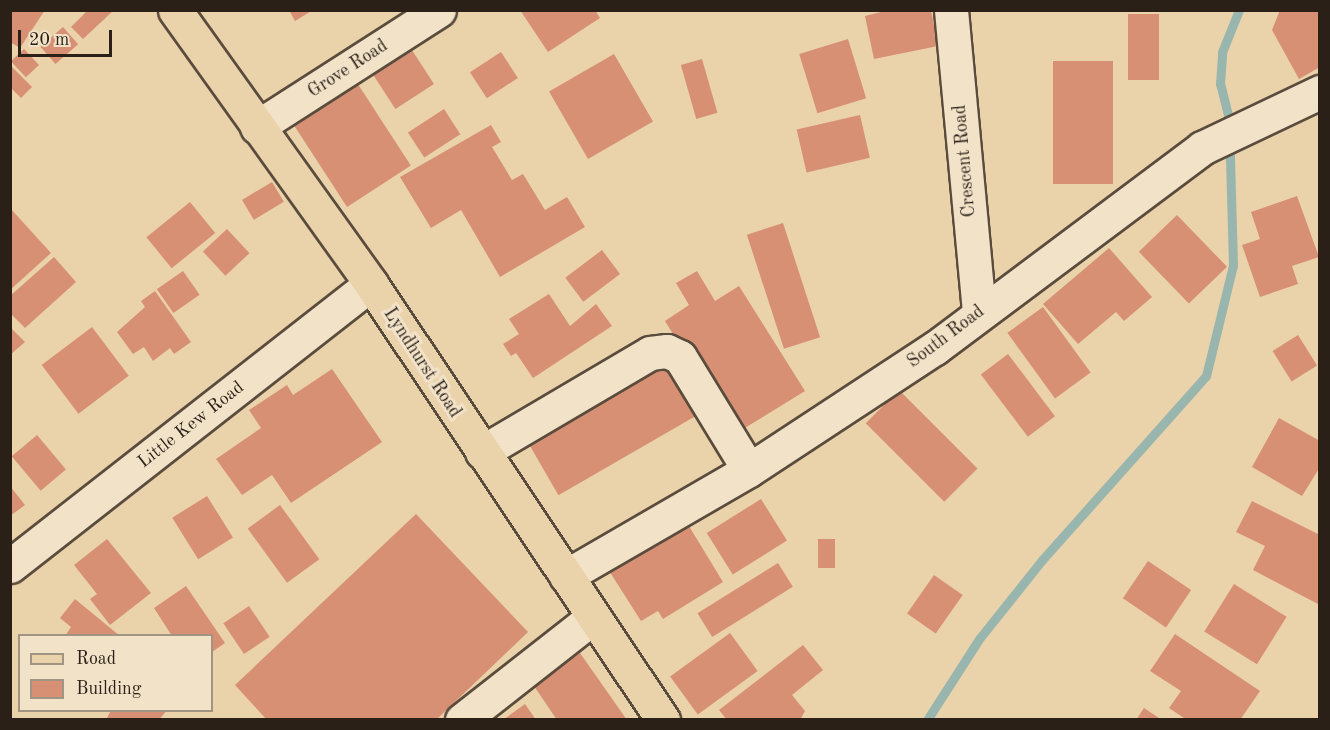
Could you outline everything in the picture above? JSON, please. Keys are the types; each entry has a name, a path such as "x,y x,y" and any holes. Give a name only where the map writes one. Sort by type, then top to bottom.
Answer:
{"main road":[{"name":"Lyndhurst Road","path":"175,10 371,284 592,618 663,720"}],"street":[{"name":"Grove Road","path":"257,127 439,10"},
{"name":"Crescent Road","path":"951,10 980,312"},
{"name":"South Road","path":"566,576 749,470 935,348 980,312 1202,148 1262,123 1320,92"},
{"name":"Little Kew Road","path":"10,566 371,284"},
{"path":"482,452 650,353 667,351 680,357 749,470"},
{"path":"462,720 592,618"}],"building":[{"path":"10,10 45,10 20,48 10,42"},
{"path":"88,10 114,10 83,39 71,27"},
{"path":"289,10 313,10 295,21"},
{"path":"520,10 595,10 600,18 548,52"},
{"path":"889,10 931,10 938,46 874,59 865,16"},
{"path":"1280,10 1320,10 1320,67 1299,79 1272,30"},
{"path":"1128,14 1159,14 1159,80 1128,80"},
{"path":"63,27 78,44 55,64 40,47"},
{"path":"848,39 866,98 817,113 799,54"},
{"path":"410,47 434,84 395,109 371,72"},
{"path":"24,49 39,65 26,77 11,61"},
{"path":"501,52 518,78 487,98 470,72"},
{"path":"614,54 653,122 588,159 549,92"},
{"path":"702,59 717,113 696,119 681,65"},
{"path":"1053,61 1113,61 1113,184 1053,184"},
{"path":"10,65 32,87 21,98 10,87"},
{"path":"352,75 411,166 347,207 288,116"},
{"path":"444,109 460,134 424,158 408,132"},
{"path":"860,115 870,158 807,172 797,130"},
{"path":"491,125 501,142 492,147 512,180 523,174 545,210 567,197 585,227 500,277 461,210 431,228 400,177"},
{"path":"272,182 284,202 254,220 242,200"},
{"path":"1297,196 1319,257 1292,266 1298,284 1260,297 1242,245 1260,239 1251,212"},
{"path":"190,202 215,233 172,268 146,237"},
{"path":"10,208 51,253 10,290"},
{"path":"1177,215 1227,267 1189,304 1139,252"},
{"path":"783,223 820,337 784,349 747,235"},
{"path":"227,229 250,253 225,276 203,252"},
{"path":"1109,248 1152,297 1124,321 1116,312 1078,344 1043,304"},
{"path":"602,250 620,274 583,302 565,278"},
{"path":"54,257 76,282 25,328 10,313 10,296"},
{"path":"183,271 200,295 173,313 157,289"},
{"path":"697,271 715,301 739,286 805,391 735,434 665,321 689,305 676,283"},
{"path":"155,291 191,342 174,354 170,348 153,361 144,347 133,354 117,332 145,307 141,301"},
{"path":"549,294 570,326 596,304 612,326 533,378 516,353 511,356 503,344 519,334 509,319"},
{"path":"1043,307 1091,373 1055,398 1007,333"},
{"path":"10,327 25,342 10,355"},
{"path":"92,327 129,376 78,414 42,365"},
{"path":"1298,335 1317,366 1292,381 1273,351"},
{"path":"1008,354 1055,416 1028,437 981,374"},
{"path":"664,358 697,415 558,495 525,438"},
{"path":"332,369 382,442 291,503 272,475 242,495 216,459 261,428 249,410 287,385 293,395"},
{"path":"899,390 977,468 944,502 866,423"},
{"path":"1279,418 1320,441 1320,467 1302,496 1252,467"},
{"path":"37,435 66,469 41,491 12,456"},
{"path":"10,486 25,505 10,516"},
{"path":"207,496 233,538 198,559 172,518"},
{"path":"761,499 787,541 733,574 707,533"},
{"path":"1252,501 1320,535 1320,605 1253,570 1265,546 1236,532"},
{"path":"280,505 319,559 287,583 248,529"},
{"path":"416,514 528,632 436,720 267,720 235,685"},
{"path":"684,518 723,582 663,619 658,611 641,621 606,566"},
{"path":"107,539 151,593 110,625 90,599 97,594 74,565"},
{"path":"818,539 835,539 835,568 818,568"},
{"path":"1148,561 1191,590 1166,627 1123,598"},
{"path":"778,563 793,587 712,637 697,613"},
{"path":"934,575 963,595 936,634 907,614"},
{"path":"1234,584 1287,617 1257,664 1204,631"},
{"path":"186,586 225,643 213,651 213,634 171,634 154,608"},
{"path":"75,599 118,634 66,634 71,627 60,618"},
{"path":"249,606 270,637 244,654 223,623"},
{"path":"730,633 758,671 698,715 670,676"},
{"path":"1175,634 1260,691 1240,720 1187,720 1169,708 1181,691 1150,671"},
{"path":"803,645 823,670 792,695 805,711 800,720 727,720 719,710"},
{"path":"580,653 627,720 557,720 534,686"},
{"path":"525,704 536,720 503,720"},
{"path":"1144,708 1162,720 1136,720"},
{"path":"110,712 165,712 159,720 106,720"}],"waterway":[{"path":"927,720 979,639 1042,560 1206,376 1233,265 1229,119 1220,84 1222,52 1239,10"}]}
